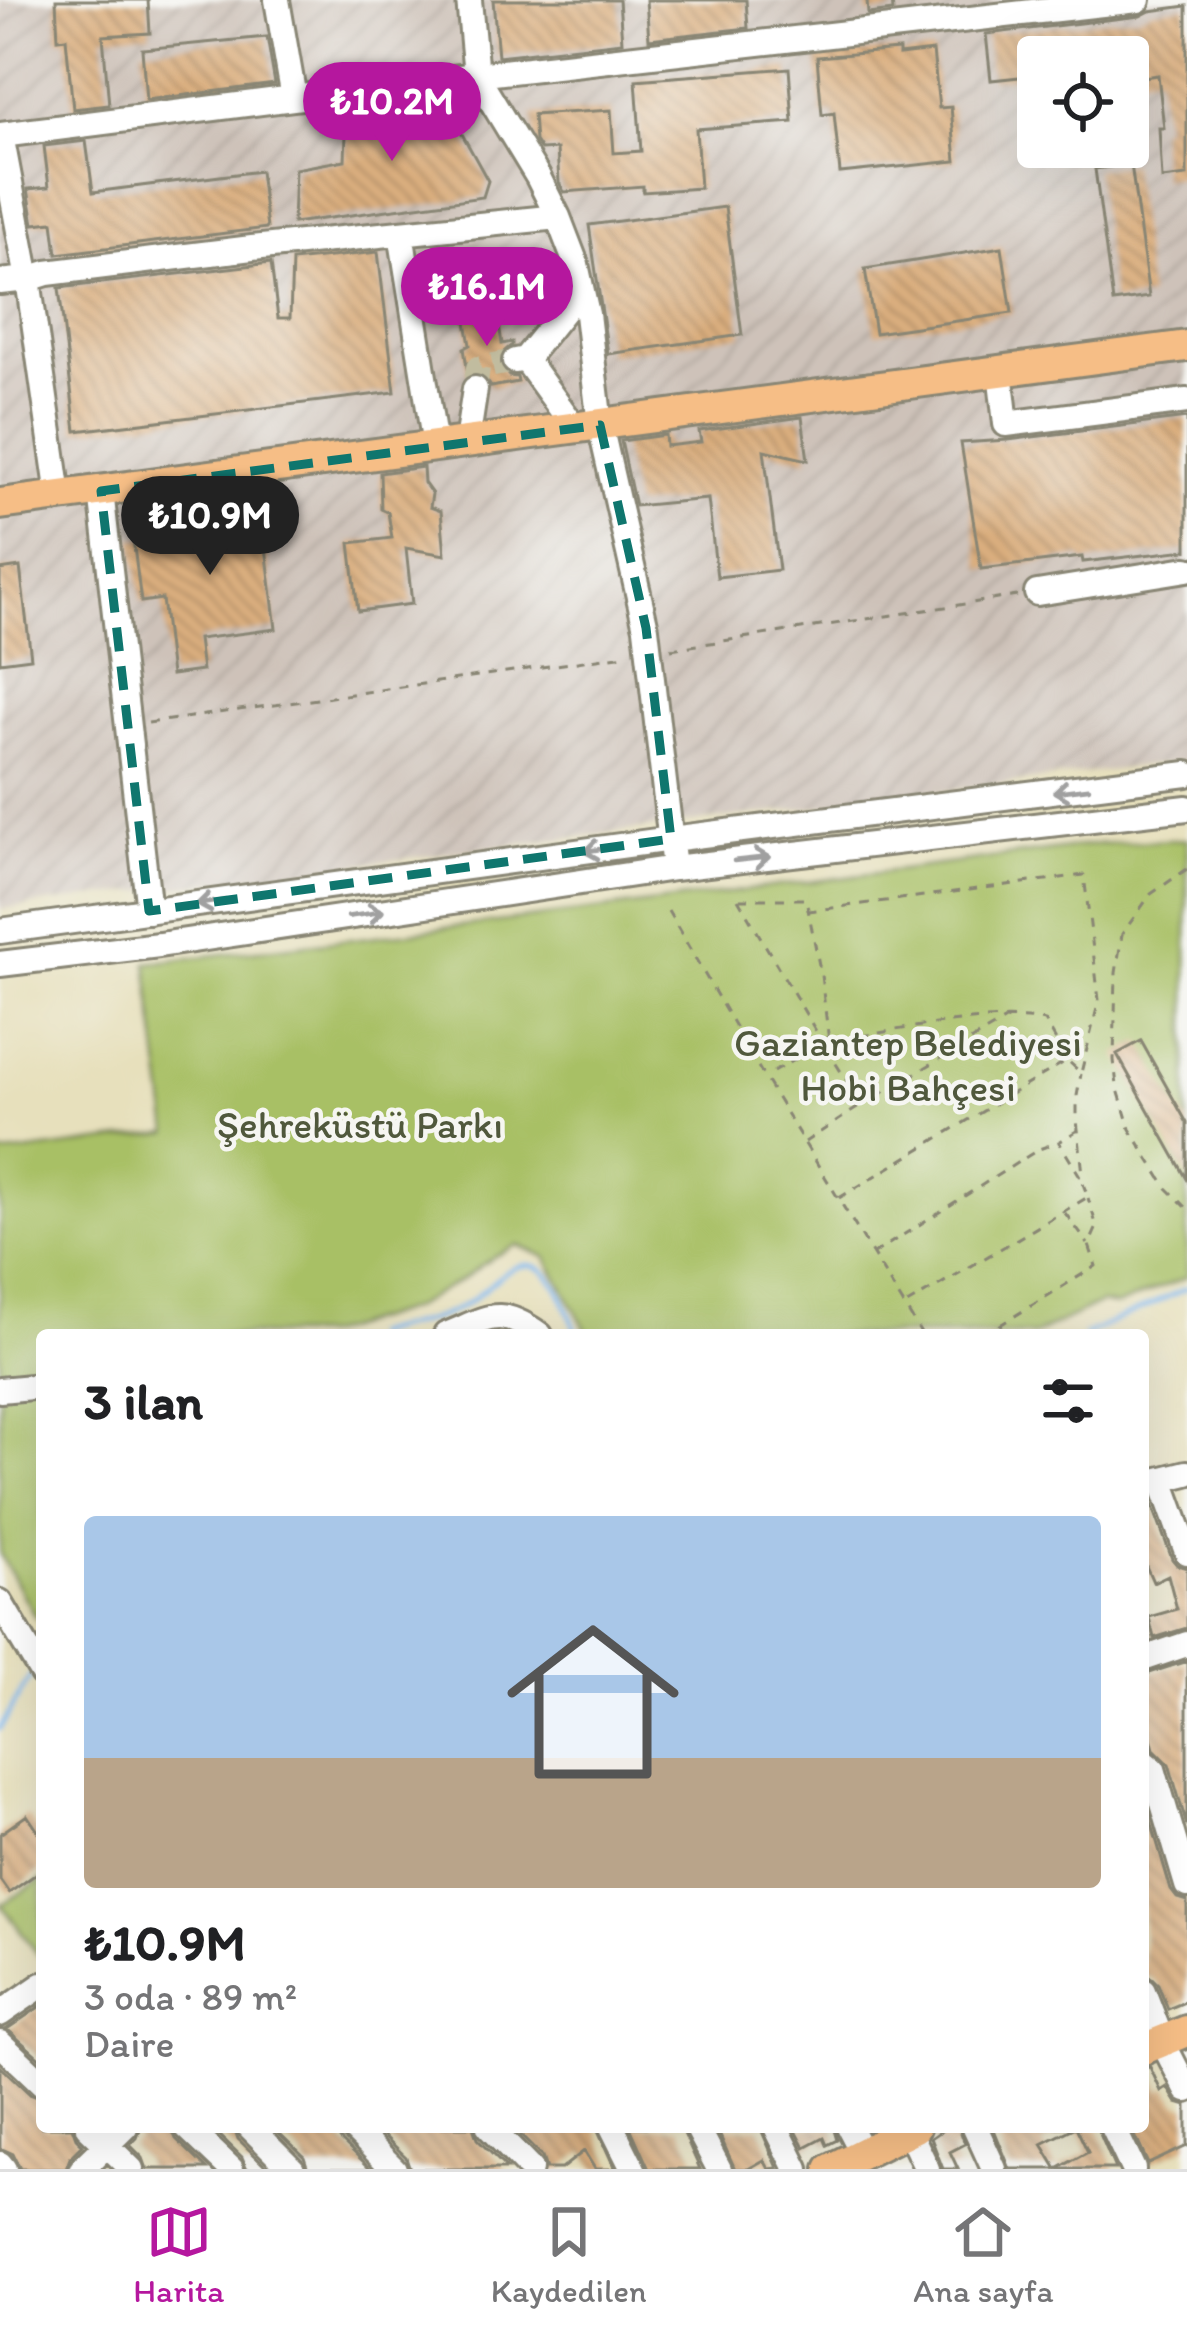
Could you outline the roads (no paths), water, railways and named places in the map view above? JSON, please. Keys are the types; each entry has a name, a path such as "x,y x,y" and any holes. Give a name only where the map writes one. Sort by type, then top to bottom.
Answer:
{"main road":[{"path":"0,504 1187,346"},
{"path":"851,2155 901,2133"}],"street":[{"path":"277,0 294,98"},
{"path":"469,0 476,74 538,177 576,264 587,426 646,628 674,868"},
{"path":"59,496 28,279 0,135 476,74 1138,0"},
{"path":"0,282 92,267 558,217"},
{"path":"401,233 435,446"},
{"path":"581,289 520,360 587,426"},
{"path":"1000,371 1006,424 1187,401"},
{"path":"467,442 475,389"},
{"path":"101,491 149,911"},
{"path":"1037,593 1187,569"},
{"path":"0,932 671,839 1187,775"},
{"path":"0,964 674,868 1187,808"},
{"path":"499,1325 511,1317 530,1329"},
{"path":"0,1390 36,1387"},
{"path":"1187,1473 1152,1482 1187,1552"},
{"path":"2,1609 36,1662"},
{"path":"1149,1657 1187,1644"},
{"path":"1149,1766 1187,1885"},
{"path":"0,2014 36,1989"},
{"path":"1149,2005 1187,2090"},
{"path":"0,2043 36,2078"},
{"path":"193,2133 231,2169"},
{"path":"256,2133 292,2169"},
{"path":"358,2133 394,2169"},
{"path":"495,2133 530,2169"},
{"path":"615,2133 633,2169"},
{"path":"700,2133 719,2169"},
{"path":"779,2133 797,2169"},
{"path":"914,2133 927,2169"},
{"path":"978,2133 994,2169"},
{"path":"1116,2133 1133,2169"},
{"path":"82,2169 116,2136 131,2169"}],"waterway":[{"path":"395,1329 453,1311 499,1277 530,1265 551,1279 575,1329"},
{"path":"1098,1329 1187,1288"},
{"path":"0,1729 31,1675"}],"tunnel":[{"path":"475,389 478,368 515,361"}],"park label":[{"name":"Gaziantep Belediyesi Hobi Bahçesi","path":"908,1064"},
{"name":"Şehreküstü Parkı","path":"360,1124"}]}
